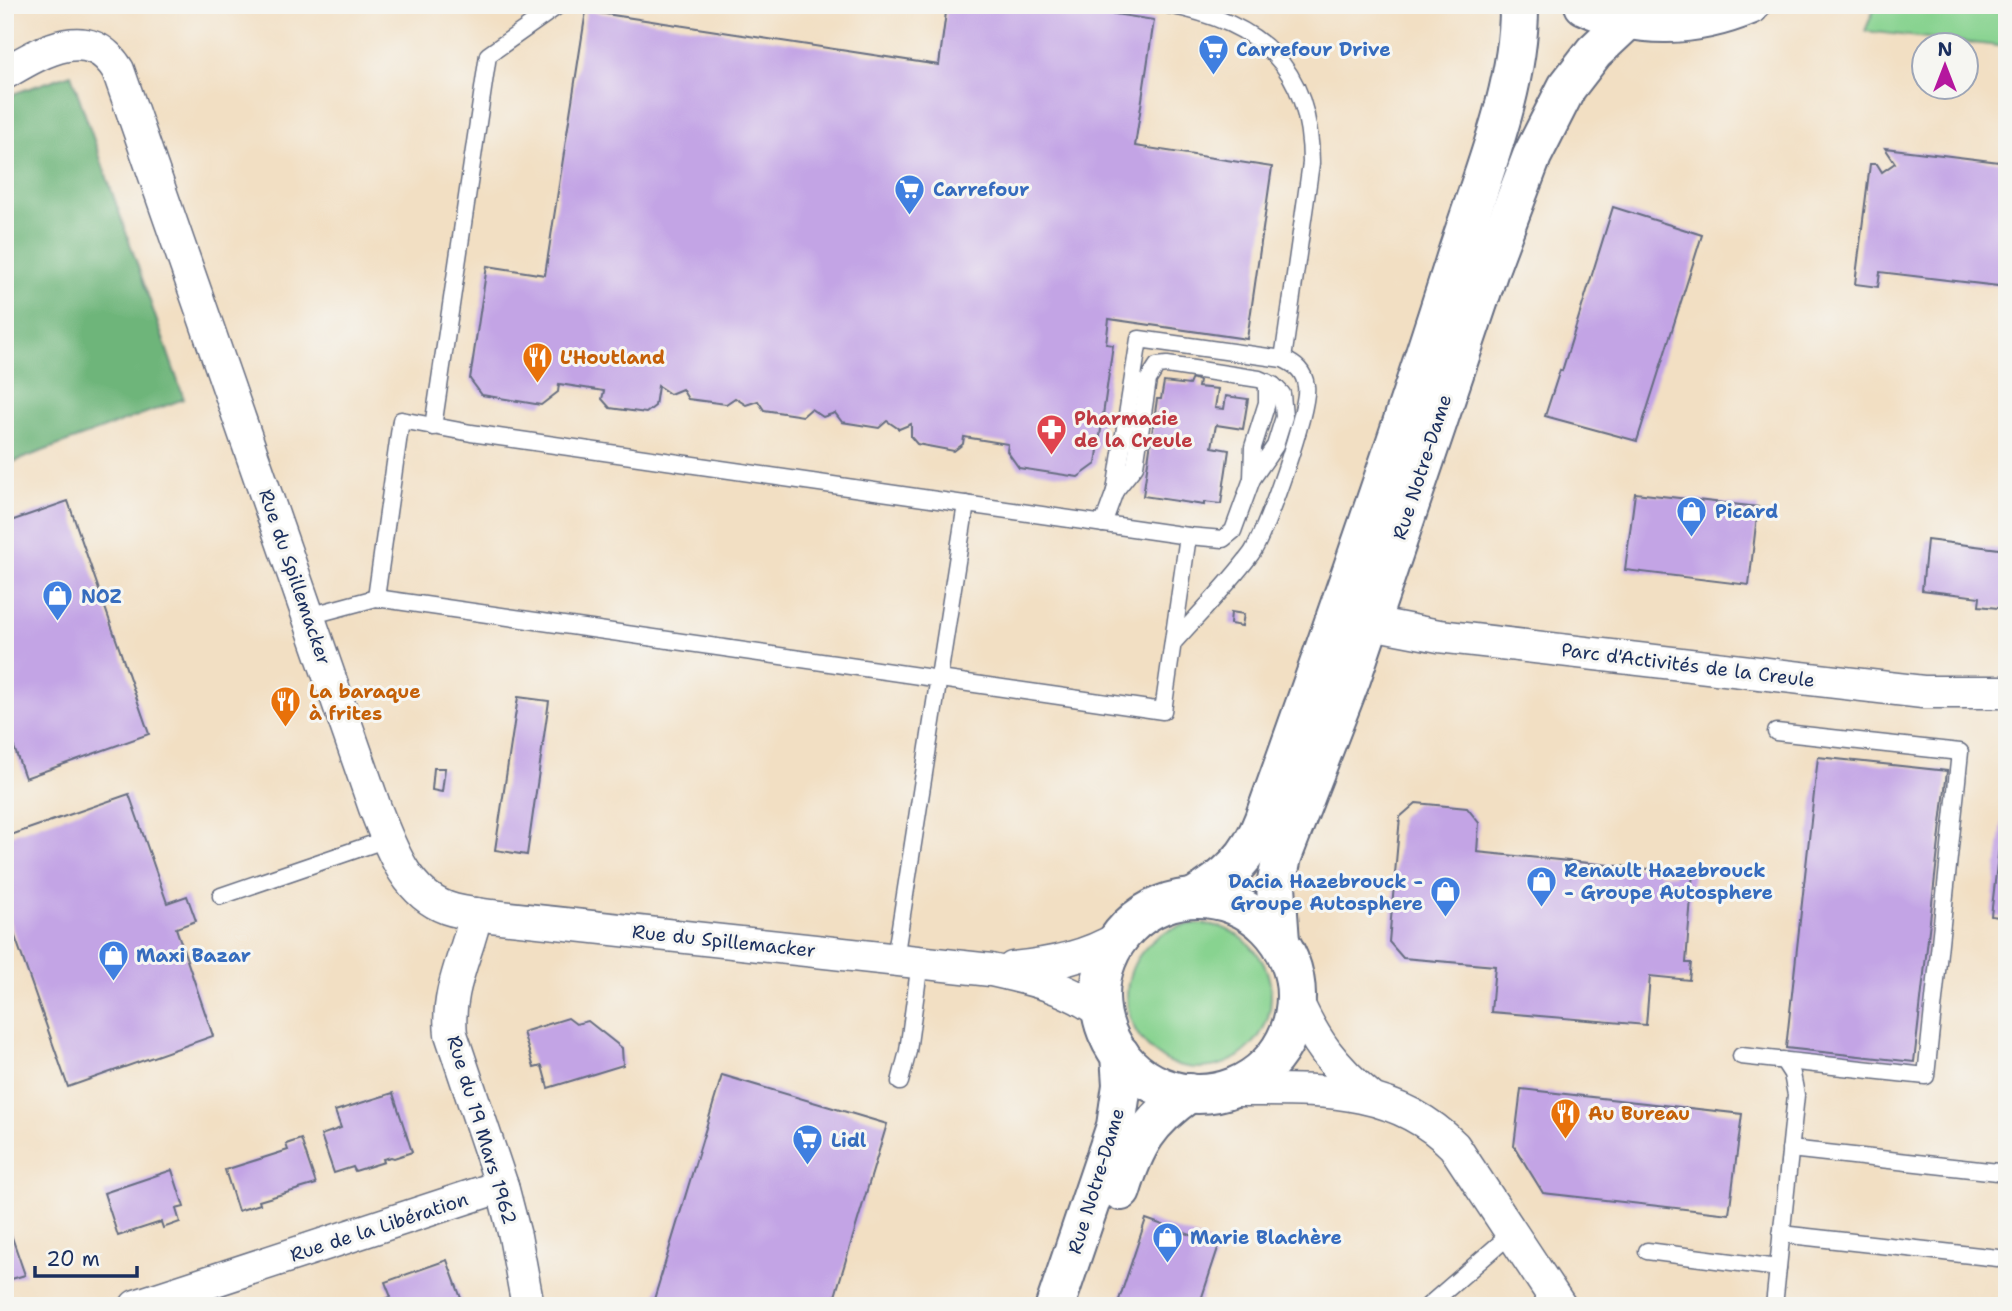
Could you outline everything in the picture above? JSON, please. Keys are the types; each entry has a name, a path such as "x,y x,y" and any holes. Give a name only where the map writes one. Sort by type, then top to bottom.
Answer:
{"main road":[{"name":"Rue Notre-Dame","path":"1193,898 1232,872 1251,849 1264,819 1434,327 1498,126 1513,71 1519,5"},
{"path":"1584,5 1628,20 1650,23 1693,22 1715,18 1749,5"},
{"name":"Rue Notre-Dame","path":"1280,941 1276,886 1282,857 1371,622 1489,270 1543,131 1556,105 1594,51 1628,20"},
{"path":"1193,898 1218,900 1242,908 1263,922 1280,941 1291,963 1296,999 1288,1035 1275,1056 1258,1073 1207,1091 1156,1084 1136,1071 1120,1054 1108,1034 1102,1013 1102,978 1109,956 1120,937 1137,919 1158,907 1169,902 1193,898"},
{"name":"Rue Notre-Dame","path":"1055,1306 1116,1125 1122,1085 1120,1054"},
{"name":"Rue Notre-Dame","path":"1084,1306 1135,1150 1159,1116 1207,1091"}],"street":[{"name":"Rue du Spillemacker","path":"5,73 43,53 75,44 92,45 99,49 118,70 387,839 403,870 428,897 444,907 476,914 991,970 1057,987 1083,999 1102,1013"},
{"name":"Parc d'Activités de la Creule","path":"1371,622 1439,636 1923,692 2007,692"},
{"name":"Rue du 19 Mars 1962","path":"476,914 453,990 450,1023 453,1043 502,1186 515,1236 528,1306"},
{"name":"Rue du Spillemacker","path":"991,970 1065,960 1093,951 1120,937"},
{"path":"1296,999 1312,1034 1328,1057 1370,1097"},
{"path":"1207,1091 1289,1091 1370,1097 1418,1116 1454,1146 1560,1306"},
{"name":"Rue de la Libération","path":"136,1306 502,1186"}],"lane":[{"path":"433,427 488,55 559,5"},
{"path":"1168,5 1209,14 1235,24 1258,38 1290,74 1301,96 1311,142 1311,163 1283,359"},
{"path":"1103,524 1115,491 1139,339 1283,359 1301,370 1307,387 1306,398 1264,531 1251,553 1173,643"},
{"path":"376,598 401,419 433,427 1215,539 1228,536 1237,524 1252,479 1253,447 1265,410 1267,382 1167,365 1157,366 1148,380 1135,466 1115,491"},
{"path":"900,1082 908,1051 907,961 938,679 966,504"},
{"path":"309,616 376,598 1163,711 1188,536"},
{"path":"1741,1056 1926,1076 1961,752 1776,732"},
{"path":"221,896 387,839"},
{"path":"1774,1306 1795,1085 1783,1060"},
{"path":"1790,1149 2007,1173"},
{"path":"1428,1306 1512,1233"},
{"path":"1781,1234 2007,1259"},
{"path":"1647,1251 1778,1268"}],"green space":[{"path":"1876,5 2007,5 2007,47 1980,44 1980,32 1910,32 1910,36 1865,31"},
{"path":"71,74 184,399 5,465 5,103 15,93"},
{"path":"1199,924 1226,930 1250,945 1265,969 1271,996 1265,1023 1250,1047 1226,1062 1199,1068 1172,1062 1148,1047 1133,1023 1127,996 1133,969 1148,945 1172,930"}],"building":[{"name":"Carrefour","path":"947,5 1057,5 1154,20 1135,146 1272,167 1247,339 1109,319 1106,344 1113,345 1096,464 1078,477 1019,468 1007,451 1008,444 964,437 963,444 954,451 917,444 911,437 911,424 899,429 887,421 879,428 842,422 835,413 823,417 811,409 803,416 764,410 758,401 746,405 735,398 726,404 688,399 682,389 670,394 658,386 655,406 646,413 610,408 602,399 604,391 559,384 558,392 541,405 482,395 470,379 487,266 545,275 586,11 939,65"},
{"path":"1885,148 2007,163 2007,287 1880,272 1878,287 1855,284 1870,164 1877,164 1882,172 1895,163"},
{"path":"1613,207 1702,235 1637,441 1545,416 1560,370 1562,371"},
{"path":"1192,378 1199,381 1198,387 1218,389 1215,408 1224,409 1226,396 1248,399 1243,429 1216,425 1212,447 1229,450 1221,504 1204,502 1204,505 1143,496 1157,399 1161,399 1164,382 1189,385"},
{"name":"Picard","path":"1635,493 1758,507 1749,585 1625,570"},
{"name":"NOZ","path":"68,501 149,734 25,778 5,722 5,523"},
{"path":"1927,540 2007,550 2007,609 1979,606 1980,597 1922,590"},
{"path":"1231,612 1244,614 1242,626 1230,624"},
{"path":"518,697 549,701 527,855 495,850"},
{"path":"1818,757 1947,771 1914,1062 1786,1048"},
{"path":"434,768 445,768 442,792 432,790"},
{"name":"Maxi Bazar","path":"129,794 167,903 187,896 196,921 176,928 213,1036 68,1087 5,908 5,837"},
{"name":"Renault Hazebrouck - Groupe Autosphere","path":"1416,803 1467,808 1479,823 1477,852 1659,870 1659,874 1674,875 1674,870 1693,871 1686,963 1691,963 1689,980 1650,976 1646,1025 1491,1012 1495,966 1403,958 1389,942 1400,817"},
{"path":"2003,813 2007,813 2007,918 1991,916"},
{"path":"568,1018 576,1024 588,1021 622,1048 623,1065 548,1088 542,1066 534,1068 523,1032"},
{"path":"722,1075 887,1124 832,1306 652,1306"},
{"path":"1521,1089 1742,1114 1729,1214 1543,1193 1514,1146"},
{"path":"393,1093 412,1152 383,1159 384,1162 355,1171 353,1167 334,1173 321,1135 341,1128 335,1111"},
{"path":"301,1139 316,1184 259,1201 260,1204 238,1211 225,1170 288,1150 286,1144"},
{"path":"172,1170 184,1207 176,1209 180,1222 163,1228 161,1222 118,1236 104,1193"},
{"path":"5,1217 25,1275 5,1281"},
{"path":"1146,1219 1219,1245 1199,1306 1117,1306"},
{"path":"447,1260 462,1301 448,1306 374,1306 376,1302 391,1297 385,1282"}],"place":[{"name":"Carrefour Drive","path":"1213,76"},
{"name":"Carrefour","path":"910,216"},
{"name":"L'Houtland","path":"537,384"},
{"name":"Pharmacie de la Creule","path":"1051,456"},
{"name":"Picard","path":"1692,538"},
{"name":"NOZ","path":"58,623"},
{"name":"La baraque à frites","path":"286,729"},
{"name":"Renault Hazebrouck - Groupe Autosphere","path":"1541,908"},
{"name":"Dacia Hazebrouck - Groupe Autosphere","path":"1446,919"},
{"name":"Maxi Bazar","path":"113,982"},
{"name":"Au Bureau","path":"1565,1140"},
{"name":"Lidl","path":"808,1167"},
{"name":"Marie Blachère","path":"1167,1264"}]}
